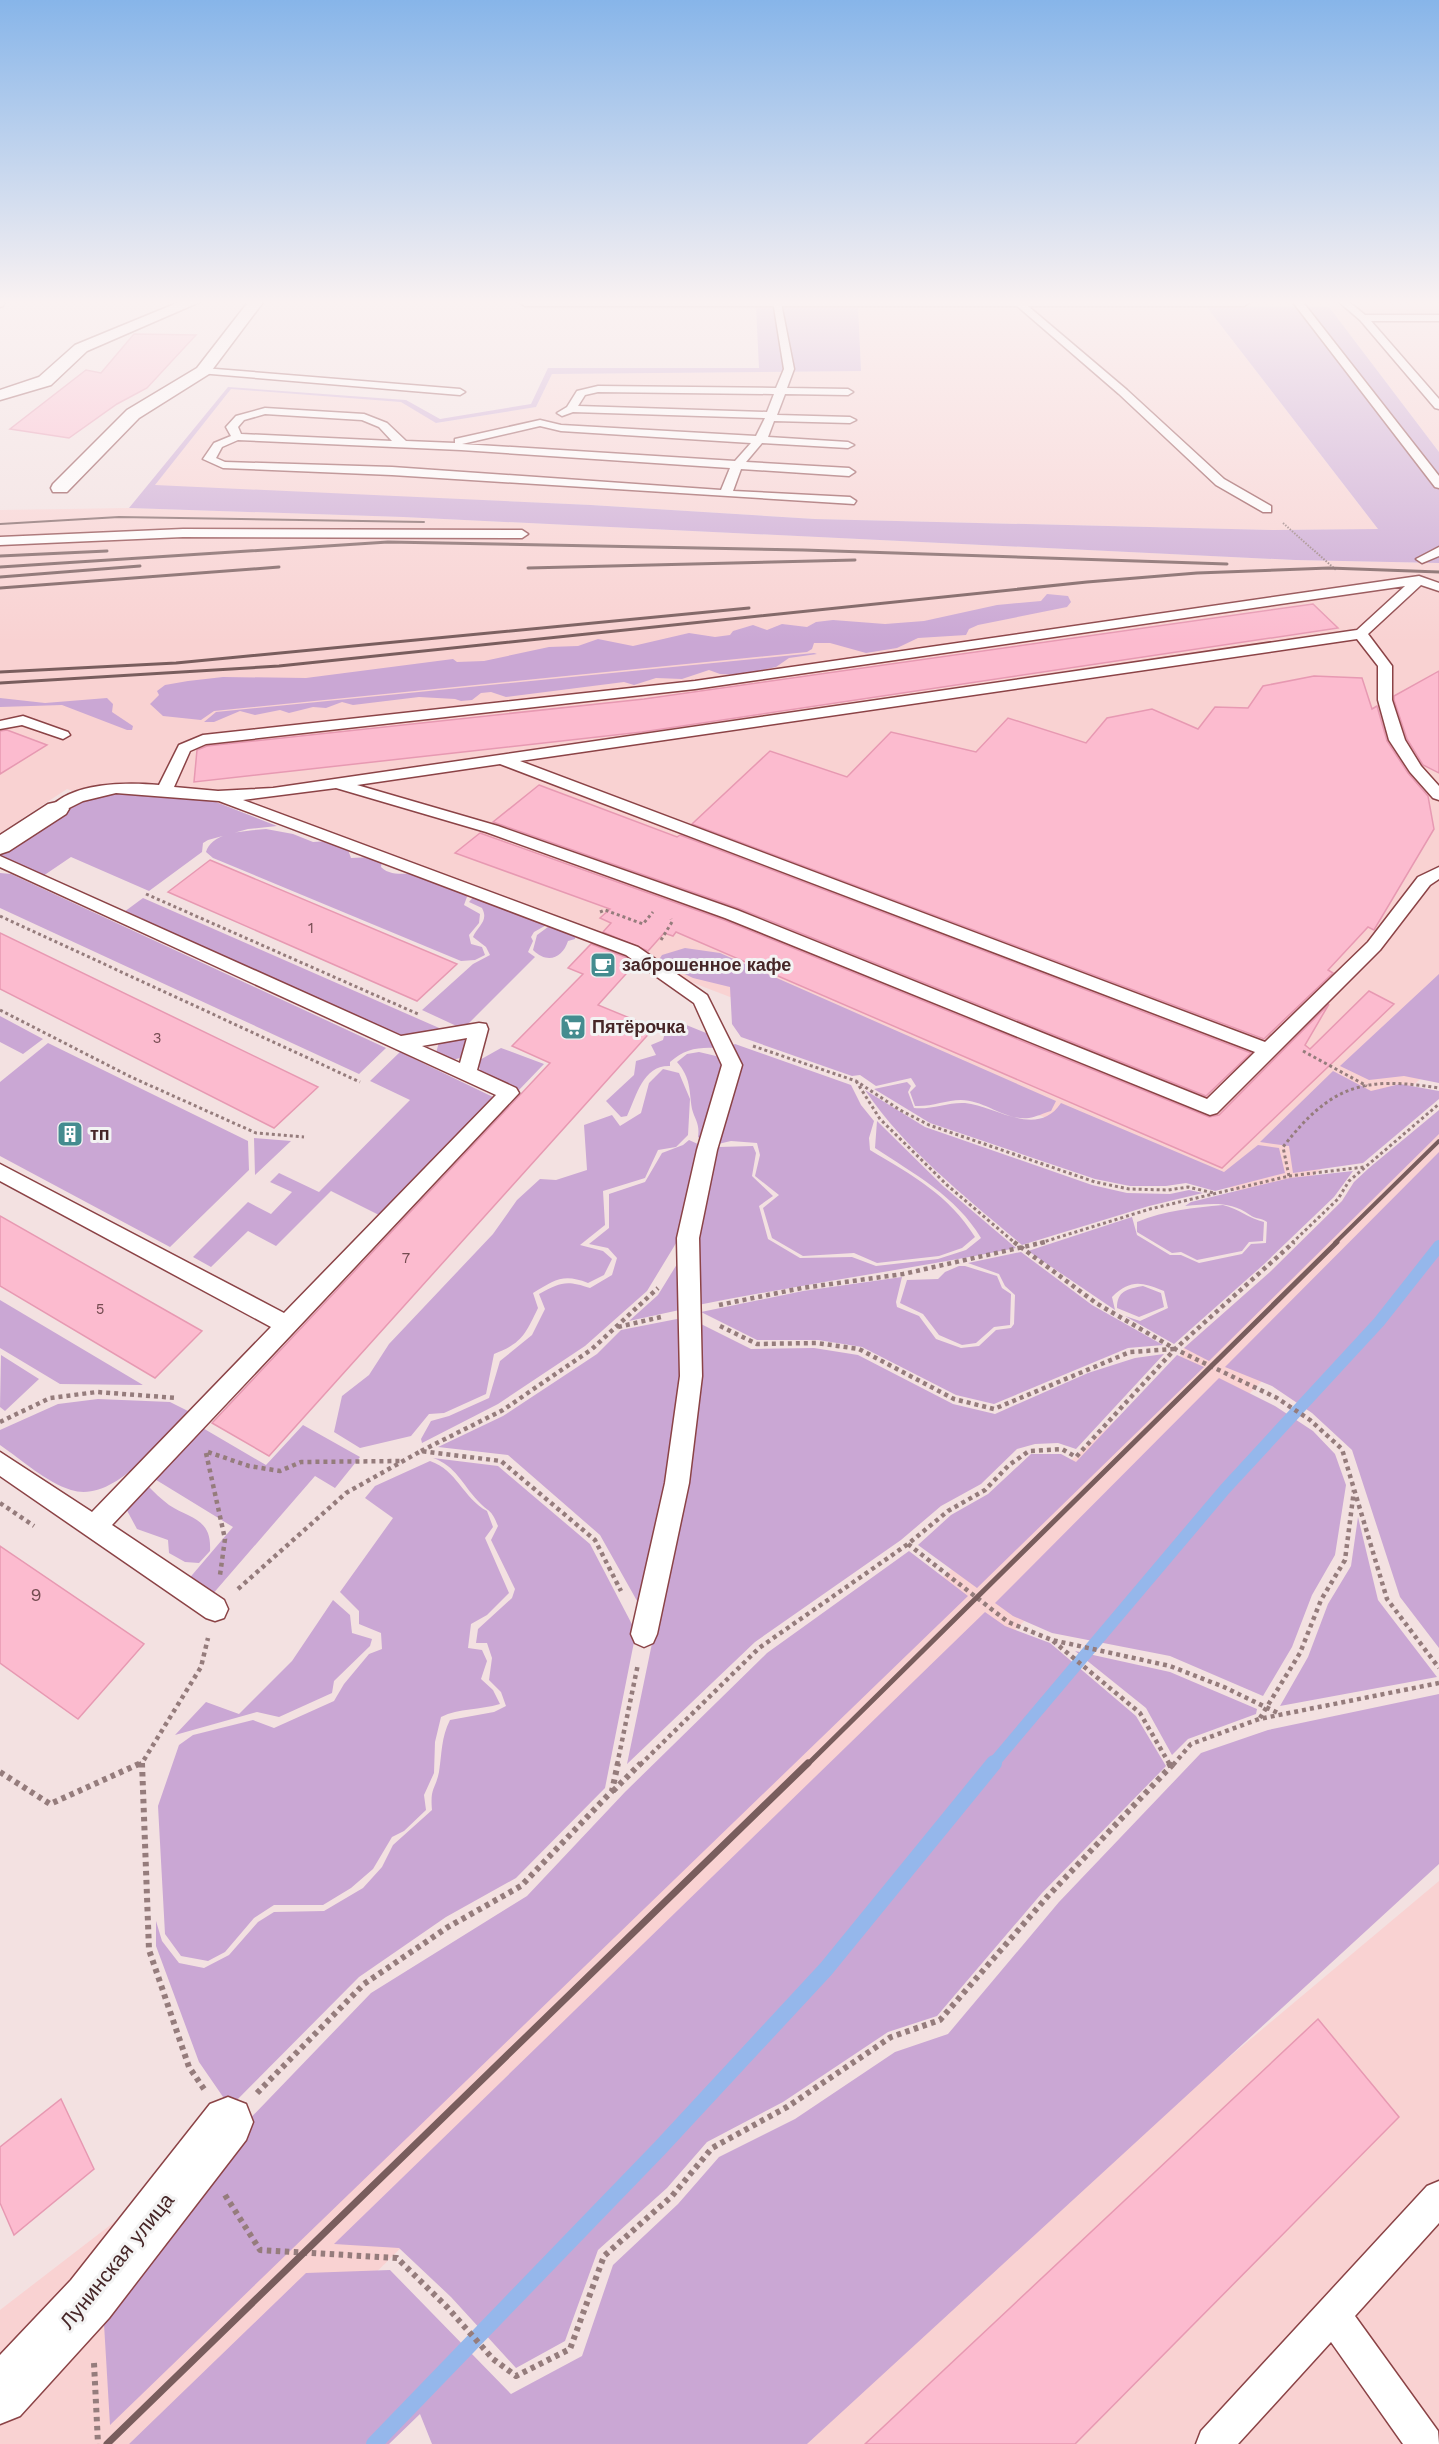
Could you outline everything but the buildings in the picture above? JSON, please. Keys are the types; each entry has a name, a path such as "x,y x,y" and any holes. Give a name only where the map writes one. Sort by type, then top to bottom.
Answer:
{"street":[{"path":"60,488 132,415"},
{"path":"0,846 57,809"},
{"name":"Лунинская улица","path":"0,2396 90,2299 215,2139"}],"lane":[{"path":"237,437 232,427 240,418 251,415"},
{"path":"332,415 364,417 383,425 402,444"},
{"path":"440,446 540,423 558,415"},
{"path":"722,415 850,420"},
{"path":"1149,415 1220,482 1267,509"},
{"path":"1386,415 1439,484"},
{"path":"726,494 736,467 760,440 771,417"},
{"path":"540,423 561,428 848,445"},
{"path":"849,472 736,467 440,446 237,437 218,445 209,459 223,465 392,471 850,501"},
{"path":"0,541 183,533 522,534"},
{"path":"1422,559 1439,551"},
{"path":"57,809 78,795 112,787 165,789 217,796 273,793 1361,634 1419,580"},
{"path":"165,789 184,748 203,740 694,685 1419,580 1439,587"},
{"path":"1361,634 1385,666 1385,700 1397,740 1414,769 1439,795"},
{"path":"0,724 23,720 63,735"},
{"path":"500,759 1276,1045"},
{"path":"336,785 492,829 731,914 1210,1108 1374,946 1424,881 1439,872"},
{"path":"217,796 632,951 701,999 732,1065 707,1150 688,1238 691,1376 677,1484 644,1634"},
{"path":"0,861 509,1093 94,1526"},
{"path":"400,1043 479,1029 467,1072"},
{"path":"0,1172 286,1325"},
{"path":"0,1463 215,1609"},
{"path":"1214,2444 1439,2198"},
{"path":"1333,2315 1425,2444"}],"path":[{"path":"1267,509 1322,555 1355,589"},
{"path":"146,894 460,1032"},
{"path":"546,918 605,910 643,924 677,896"},
{"path":"640,958 657,947 662,934 672,922 671,913 677,896"},
{"path":"0,916 360,1082"},
{"path":"0,1010 131,1077 256,1133 304,1137"},
{"path":"717,1032 802,1065 856,1081 900,1110 929,1125 1095,1182 1129,1189 1168,1190 1188,1187 1216,1194"},
{"path":"1276,1045 1367,1086"},
{"path":"1289,1176 1283,1147 1297,1128 1330,1096 1344,1089 1400,1080 1439,1088"},
{"path":"856,1081 880,1119 946,1185 1022,1249 1096,1303 1175,1349 1277,1398 1310,1420 1342,1449 1387,1599 1439,1668"},
{"path":"215,2139 364,1984 448,1927 521,1886 612,1791 759,1648 908,1544 948,1510 985,1490 1010,1465 1029,1451 1062,1449 1076,1457 1175,1349 1266,1269 1338,1199 1349,1181 1365,1166 1439,1104"},
{"path":"1433,1110 1439,1112"},
{"path":"618,1327 802,1288 903,1274 1022,1249 1150,1209 1289,1176 1328,1173 1365,1166"},
{"path":"215,1609 346,1493 421,1451 503,1410 592,1349 655,1293 688,1238"},
{"path":"689,1311 757,1344 817,1343 859,1349 954,1399 994,1409 1130,1352 1175,1349"},
{"path":"0,1422 50,1398 97,1392 214,1401"},
{"path":"403,1461 301,1462 280,1471 249,1466 205,1451 225,1539 215,1609 201,1667 142,1763 149,1950 215,2139 260,2250 397,2258 447,2307 493,2359 516,2376 570,2349 604,2256 672,2196 712,2148 787,2108 891,2037 940,2020 1047,1897 1172,1767 1191,1744 1259,1719 1439,1683"},
{"path":"421,1451 501,1461 595,1540 644,1634 612,1791"},
{"path":"1259,1719 1300,1653 1321,1600 1345,1560 1354,1486"},
{"path":"908,1544 1008,1622 1052,1640 1170,1666 1224,1687 1281,1715"},
{"path":"1052,1640 1140,1713 1172,1767"},
{"path":"0,1772 50,1804 142,1763"},
{"path":"90,2299 98,2444"}],"shaded area":[{"path":"205,415 210,415 155,485 591,505 815,519 1273,530 1378,529 1290,415 1411,415 1439,452 1439,563 1295,560 403,517 129,508"},
{"path":"210,415 424,415 437,423 486,415 1290,415 1378,529 1273,530 815,519 591,505 154,486"},
{"path":"423,415 433,415 440,419 464,415 486,415 436,423"},
{"path":"1411,415 1439,415 1439,452"},
{"path":"129,508 403,517 1295,560 1439,563 1439,1062 1279,1207 228,805 93,798 67,789 0,833 0,510"},
{"path":"1047,594 1068,596 1071,602 1067,607 978,625 969,629 966,635 918,638 897,648 866,653 830,643 814,643 812,649 807,652 214,711 201,720 163,716 150,704 159,695 157,691 165,685 188,681 223,677 306,678 453,659 457,662 484,661 549,647 578,646 598,639 633,646 689,633 715,637 730,635 733,631 753,625 767,630 782,624 807,627 816,622 833,620 885,624 924,621 997,605 1041,601"},
{"path":"817,654 789,658 776,667 740,675 720,674 709,670 682,679 656,678 634,685 624,682 506,697 491,692 481,693 472,700 461,701 419,697 353,705 342,702 326,708 313,707 289,713 280,710 255,715 240,711 214,722 204,722 216,712"},
{"path":"0,698 45,703 107,698 113,704 112,712 133,726 132,730 127,730 62,705 0,707"},
{"path":"111,792 159,794 211,800 277,826 248,829 208,840 203,843 202,852 149,891 71,857 43,876 0,857 0,854 86,797"},
{"path":"266,829 293,834 313,842 330,841 347,847 351,858 372,857 382,860 381,867 388,872 427,877 468,894 464,905 480,914 479,923 469,935 471,944 482,947 485,955 475,960 461,961 213,858 206,852 215,840 223,836"},
{"path":"0,873 11,874 386,1048 359,1074 0,908"},
{"path":"475,895 550,923 534,932 531,937 533,941 528,952 535,957 463,1029 422,1010 473,964 490,955 486,947 473,937 484,916 482,908 469,902"},
{"path":"143,898 446,1031 401,1038 124,912"},
{"path":"552,924 575,935 575,939 568,941 559,955 549,958 533,950 537,935"},
{"path":"685,948 720,953 1056,1101 1051,1111 1029,1118 1003,1114 978,1103 961,1100 915,1106 910,1092 916,1086 911,1078 876,1086 860,1075 852,1076 741,1037 732,1024 730,987 693,978 658,961 662,955"},
{"path":"1439,974 1439,1083 1404,1076 1369,1080 1340,1066"},
{"path":"0,1016 43,1039 23,1054 0,1042"},
{"path":"674,1020 711,1035 717,1048 686,1052 670,1062 670,1066 653,1070 642,1083 627,1116 621,1117 606,1101 634,1075 636,1061 656,1055 651,1045 663,1040 666,1029"},
{"path":"463,1037 467,1040 463,1057 453,1060 436,1053 439,1042"},
{"path":"48,1043 248,1141 249,1170 170,1247 0,1156 0,1082"},
{"path":"735,1044 851,1085 861,1105 874,1121 869,1138 870,1150 928,1187 954,1209 975,1237 962,1248 939,1256 877,1263 854,1253 803,1256 772,1238 763,1208 779,1195 755,1176 760,1155 757,1143 731,1141 718,1144 739,1070 731,1046"},
{"path":"501,1048 544,1064 517,1092 481,1075 478,1061"},
{"path":"400,1052 493,1097 379,1215 331,1191 276,1246 248,1231 211,1267 193,1257 248,1202 271,1214 292,1192 270,1182 279,1173 319,1192 410,1100 370,1081"},
{"path":"699,1052 716,1056 724,1063 704,1142 698,1137 698,1125 692,1109 687,1079 677,1062 687,1054"},
{"path":"663,1069 679,1073 690,1099 688,1135 676,1147 658,1150 645,1178 603,1191 605,1225 580,1245 603,1251 612,1259 604,1275 588,1283 565,1278 559,1279 533,1293 538,1308 522,1337 511,1346 494,1354 486,1394 444,1413 429,1414 411,1436 360,1448 334,1432 342,1396 369,1375 389,1344 493,1234 517,1200 540,1179 556,1180 587,1170 584,1125 612,1115 620,1126 641,1113 649,1083"},
{"path":"1333,1071 1371,1091 1400,1084 1439,1091 1439,1099 1363,1163 1293,1173 1289,1146 1260,1142"},
{"path":"907,1082 911,1086 908,1092 914,1108 965,1103 1028,1120 1040,1119 1051,1113 1061,1103 1224,1172 1258,1145 1279,1148 1285,1173 1215,1191 1186,1183 1166,1186 1130,1186 1095,1179 930,1123 874,1089"},
{"path":"865,1090 925,1127 1092,1185 1127,1193 1170,1194 1189,1190 1203,1193 1149,1206 1022,1245 938,1173 899,1133"},
{"path":"1439,1110 1439,1198 1373,1269 486,2164 202,2444 0,2444 0,2310 152,2193 413,2058 1176,1365 1184,1348 1270,1272 1342,1201 1354,1182"},
{"path":"1439,1110 1439,1134 1209,1361 1184,1348 1270,1272 1342,1201 1354,1182 1369,1168"},
{"path":"877,1121 943,1186 1016,1248 698,1305 697,1235 719,1147 753,1146 756,1153 752,1176 773,1196 759,1206 768,1239 800,1258 852,1257 876,1266 938,1259 966,1250 981,1238 971,1223 947,1198 875,1148"},
{"path":"254,1138 291,1141 255,1175"},
{"path":"689,1140 700,1145 681,1235 647,1291 585,1346 498,1404 422,1443 421,1439 431,1421 449,1416 489,1398 500,1361 532,1335 545,1309 539,1294 569,1283 590,1288 612,1275 617,1258 608,1248 589,1244 609,1228 609,1194 645,1182 662,1153 683,1145"},
{"path":"1439,1152 1439,1648 1400,1597 1352,1450 1312,1413 1272,1386 1225,1367"},
{"path":"1353,1171 1334,1197 1262,1266 1174,1344 1125,1316 1140,1321 1168,1308 1164,1291 1142,1284 1125,1287 1112,1297 1115,1310 1028,1251 1132,1217 1137,1235 1170,1255 1181,1255 1199,1263 1242,1254 1251,1244 1266,1243 1267,1222 1227,1205 1185,1206 1191,1202 1290,1178"},
{"path":"1223,1205 1264,1222 1263,1241 1249,1242 1242,1251 1197,1260 1181,1252 1172,1253 1137,1232 1137,1222 1148,1218 1179,1210"},
{"path":"1021,1252 1092,1305 1163,1345 1128,1348 994,1404 956,1395 862,1347 818,1340 757,1340 701,1312 803,1291 902,1277 896,1302 897,1307 919,1316 936,1339 961,1348 979,1346 996,1330 1011,1328 1014,1324 1015,1295 1005,1286 999,1274 968,1263"},
{"path":"682,1256 684,1309 629,1321 658,1295"},
{"path":"959,1266 997,1276 1002,1288 1011,1294 1010,1325 994,1327 976,1343 962,1345 939,1335 923,1314 900,1303 907,1280 938,1279 945,1272"},
{"path":"1143,1286 1161,1293 1164,1307 1139,1317 1117,1308 1121,1294 1132,1288"},
{"path":"0,1300 143,1385 60,1384 0,1348"},
{"path":"682,1318 678,1391 669,1464 641,1608 600,1535 508,1455 438,1447 503,1416 597,1354 621,1330"},
{"path":"695,1321 751,1349 814,1348 858,1355 953,1404 995,1414 1088,1373 1135,1358 1164,1354 1076,1449 1058,1443 1035,1444 1017,1449 981,1484 941,1506 901,1540 755,1642 627,1764 685,1484"},
{"path":"1,1355 39,1379 5,1411 0,1407"},
{"path":"1177,1355 1204,1367 977,1588 918,1545 951,1515 988,1494 1031,1454 1061,1454 1076,1462"},
{"path":"1219,1378 1275,1406 1313,1431 1335,1454 1346,1485 1335,1555 1312,1595 1292,1647 1263,1696 1170,1656 1052,1633 1013,1616 995,1603"},
{"path":"98,1399 170,1402 188,1411 151,1452 120,1479 104,1488 88,1492 71,1490 52,1482 0,1445 0,1430 58,1404"},
{"path":"303,1425 360,1457 335,1488 315,1476 211,1596 187,1581 233,1527 153,1478 201,1427 266,1465"},
{"path":"433,1458 498,1466 590,1544 636,1632 605,1788 516,1878 446,1917 359,1977 230,2107 199,2062 156,1946 156,1921 162,1941 179,1963 204,1968 229,1955 258,1922 274,1912 324,1911 363,1888 382,1867 393,1845 432,1810 432,1793 439,1772 443,1739 450,1720 494,1712 506,1706 501,1692 489,1680 492,1658 487,1643 476,1643 478,1629 512,1598 515,1589 491,1540 498,1526 491,1513 453,1471 441,1461"},
{"path":"430,1461 454,1477 472,1499 487,1511 493,1527 485,1538 509,1593 487,1615 471,1624 468,1648 482,1650 487,1661 481,1679 493,1690 500,1704 455,1712 441,1717 435,1742 434,1773 424,1795 426,1810 404,1831 392,1837 373,1869 351,1888 323,1905 274,1905 254,1918 225,1952 208,1961 181,1956 165,1934 158,1806 179,1745 193,1735 253,1720 274,1728 334,1701 344,1684 369,1654 382,1649 381,1633 359,1624 359,1611 340,1592 393,1518 365,1498 375,1486"},
{"path":"147,1485 169,1505 198,1521 207,1532 210,1551 199,1563 185,1562 169,1553 168,1540 137,1529 124,1505"},
{"path":"1358,1517 1378,1600 1437,1677 1280,1706 1308,1657 1328,1604 1351,1566"},
{"path":"909,1551 968,1596 110,2425 103,2307 238,2131 371,1993 527,1896 625,1792 767,1653"},
{"path":"333,1600 350,1615 352,1633 372,1639 370,1646 334,1681 332,1693 279,1717 257,1712 175,1735 206,1702 239,1714 292,1661"},
{"path":"985,1612 1005,1626 1050,1643 1136,1716 1166,1766 1042,1893 937,2016 888,2032 783,2102 707,2142 667,2188 598,2250 565,2341 516,2368 451,2297 399,2248 334,2244"},
{"path":"1075,1651 1170,1672 1257,1709 1256,1714 1188,1739 1172,1755 1146,1708"},
{"path":"1439,1694 1439,1864 807,2444 432,2444 420,2414 389,2444 129,2444 306,2273 390,2270 511,2394 582,2356 613,2265 678,2204 719,2157 795,2119 895,2052 948,2034 1059,1902 1201,1753 1268,1730"},
{"path":"1439,1881 1439,2444 768,2444"}],"waterway":[{"path":"992,1765 1225,1489 1379,1322 1439,1246"},
{"path":"374,2444 660,2148 826,1969 994,1763"}],"railway":[{"path":"0,524 119,517 424,522"},
{"path":"0,567 388,542 803,550 1227,564"},
{"path":"0,556 107,551"},
{"path":"528,568 855,560"},
{"path":"0,577 140,566"},
{"path":"0,588 279,567"},
{"path":"0,683 279,666 1087,582 1197,573 1329,568 1439,572"},
{"path":"0,672 176,663 749,608"},
{"path":"1335,1243 1439,1141"},
{"path":"807,1765 1337,1242"},
{"path":"107,2444 808,1763"}],"place":[{"name":"заброшенное кафе","path":"603,965"},
{"name":"Пятёрочка","path":"573,1027"},
{"name":"тп","path":"70,1134"}]}
